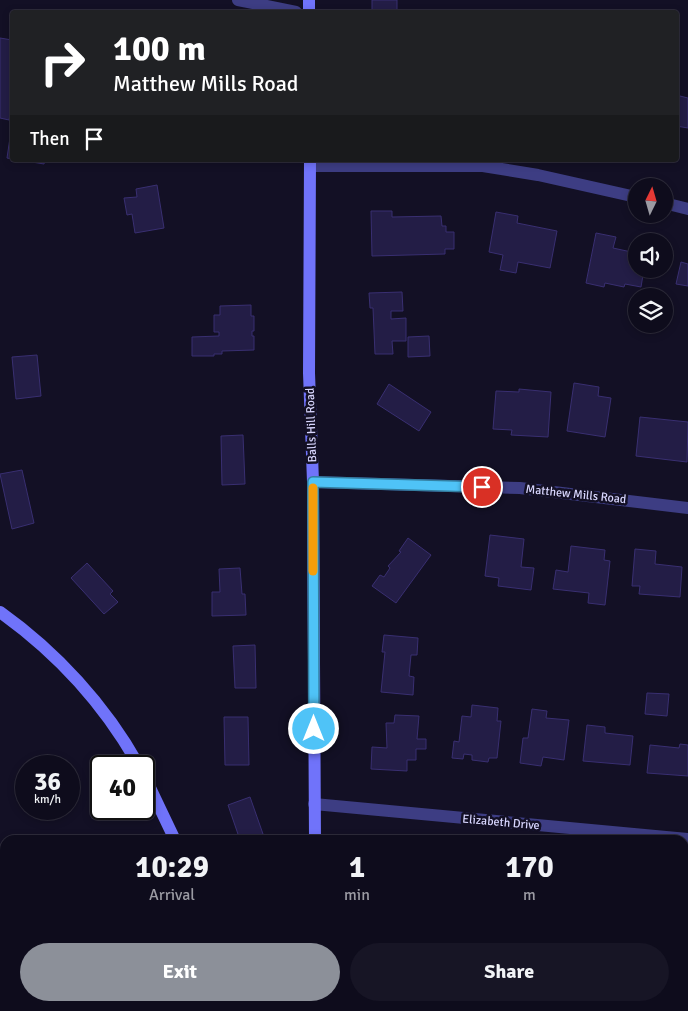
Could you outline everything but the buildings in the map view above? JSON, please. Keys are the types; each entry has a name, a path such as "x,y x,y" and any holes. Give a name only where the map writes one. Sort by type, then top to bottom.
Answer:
{"street":[{"path":"238,0 286,10"},
{"path":"310,163 483,166 628,195"},
{"name":"Balls Hill Road","path":"310,163 309,373 313,482 315,835"},
{"path":"673,205 688,208"},
{"name":"Matthew Mills Road","path":"313,482 520,488 688,508"},
{"path":"0,612 51,653 79,682 105,714 132,755"},
{"path":"155,798 173,835"},
{"name":"Elizabeth Drive","path":"314,804 645,835"}],"slow traffic":[{"path":"313,488 313,571"}],"route":[{"path":"314,729 313,482 482,487"}]}
